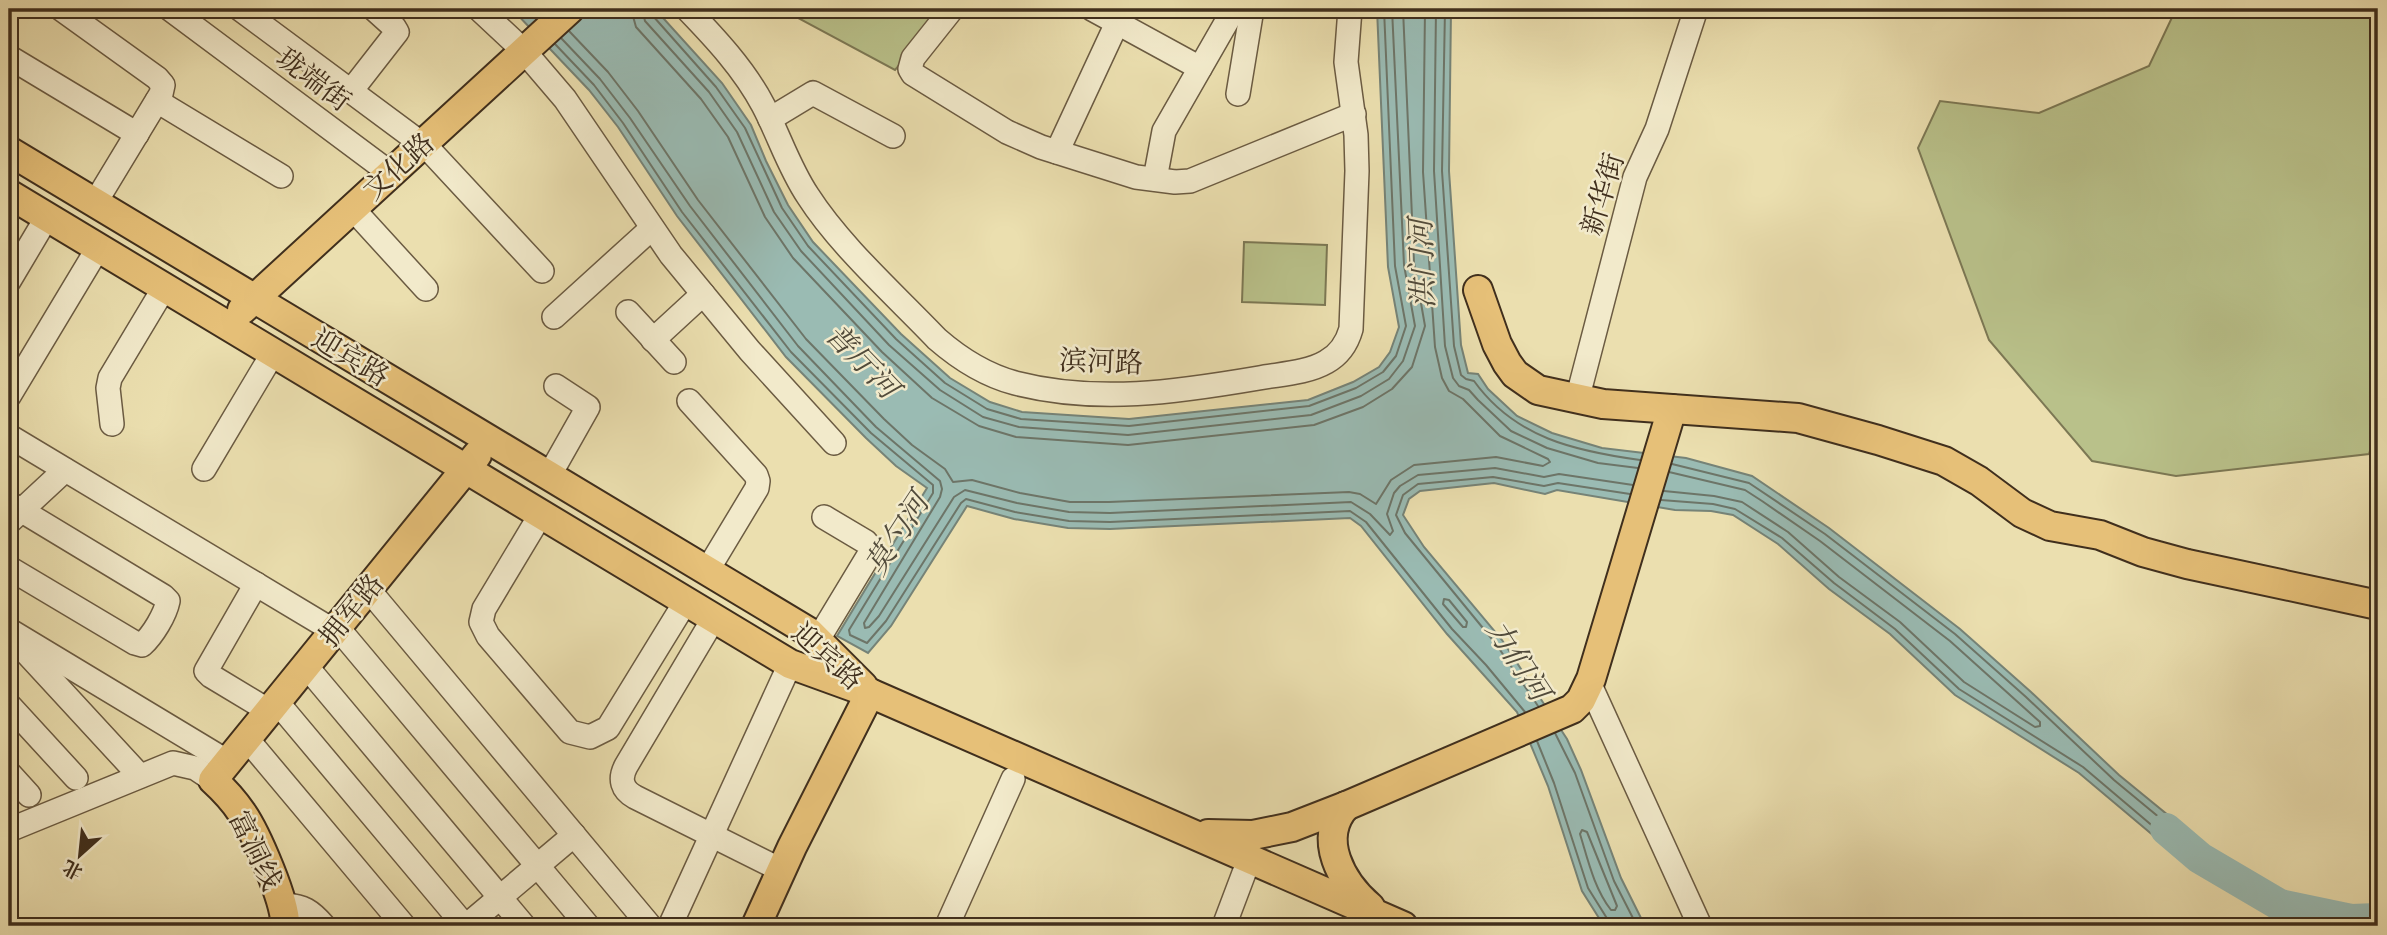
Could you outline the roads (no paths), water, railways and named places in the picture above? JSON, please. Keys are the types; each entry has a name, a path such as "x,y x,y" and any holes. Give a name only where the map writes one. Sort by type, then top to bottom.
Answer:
{"main road":[{"name":"文化路","path":"230,327 253,298 570,9"},
{"name":"迎宾路","path":"9,151 809,632 870,693"},
{"name":"迎宾路","path":"9,194 790,663 870,693"},
{"path":"1478,290 1497,344 1515,374 1538,390 1577,400 1798,418 1944,461 1979,481 2022,513 2050,526 2099,536 2187,564 2378,605"},
{"path":"1187,832 1232,836 1274,832 1309,821 1561,715 1581,700 1591,678 1672,409"},
{"name":"拥军路","path":"220,771 489,440"},
{"path":"756,926 781,870 870,693 1187,832 1257,871 1311,886 1396,923"},
{"name":"富洞线","path":"220,771 243,814 284,916"},
{"path":"1346,806 1334,824 1332,836 1340,869 1351,888 1369,906 1396,923"},
{"path":"1309,821 1326,831 1334,848 1332,867 1327,875 1311,886"},
{"path":"1257,871 1274,832"}],"street":[{"path":"61,9 160,82 163,90 95,203"},
{"name":"珑端街","path":"170,9 390,173"},
{"name":"珑端街","path":"240,9 423,143 542,271"},
{"path":"351,91 397,33 394,27 373,9"},
{"path":"479,9 524,51 565,99 652,228 703,294 834,443"},
{"name":"滨河路","path":"687,9 755,91 797,179 826,222 950,351 980,370 1013,382 1063,392 1130,396 1310,369 1326,363 1349,337 1357,172 1354,114 1346,62 1350,9"},
{"path":"952,9 913,58 910,69 913,74 1024,141 1128,175 1182,183 1190,181 1354,114"},
{"path":"1092,9 1200,68"},
{"path":"1155,179 1162,136 1234,9"},
{"path":"1238,94 1252,9"},
{"name":"新华街","path":"1577,400 1635,177 1657,129 1696,9"},
{"path":"1058,152 1118,23"},
{"path":"9,57 137,134"},
{"path":"770,119 813,93 893,136"},
{"path":"157,101 281,176"},
{"path":"352,208 426,289"},
{"path":"9,281 47,217"},
{"path":"554,317 652,228"},
{"path":"9,396 98,247"},
{"path":"112,424 108,393 110,379 164,288"},
{"path":"653,340 703,294"},
{"path":"628,312 674,362"},
{"path":"204,469 273,353"},
{"path":"549,476 588,407 556,386"},
{"path":"689,401 758,481 757,488 707,571"},
{"path":"9,436 336,629 588,926"},
{"path":"9,568 142,645 167,608 168,601 163,596 13,512 65,470"},
{"path":"541,514 484,610 481,622 488,636 570,732 590,737 603,732 612,723 685,601"},
{"path":"817,641 871,548 866,542 824,517"},
{"path":"256,584 206,671 211,676 273,706 466,926 574,835"},
{"path":"368,589 650,926"},
{"path":"714,618 635,750 622,777 629,794 781,870"},
{"path":"9,632 220,771"},
{"path":"9,632 140,776"},
{"path":"670,926 790,663"},
{"path":"306,666 524,926"},
{"path":"1591,687 1700,926"},
{"path":"9,705 76,778"},
{"path":"612,723 635,750"},
{"path":"247,739 404,926"},
{"path":"9,830 173,763 220,771"},
{"path":"9,773 29,795"},
{"path":"947,926 1013,779"},
{"path":"1224,926 1257,871"},
{"path":"284,916 300,906 309,910 324,926"}],"water":[{"path":"512,9 655,9 722,83 751,125 788,205 813,242 901,334 950,378 990,402 1022,412 1129,419 1308,400 1353,382 1379,367 1390,352 1399,327 1388,267 1377,9 1451,9 1449,171 1461,345 1468,373 1478,374 1488,389 1517,416 1552,433 1602,448 1686,458 1752,476 1829,528 1960,629 2119,775 2207,847 2192,868 2079,773 1955,695 1890,634 1829,589 1778,544 1733,515 1711,511 1675,510 1557,490 1545,494 1494,483 1420,491 1409,499 1403,515 1424,547 1502,640 1567,739 1621,878 1645,926 1604,926 1582,891 1548,786 1517,712 1447,634 1361,526 1350,518 1110,529 1068,528 1014,519 967,506 891,626 868,653 837,636 927,488 896,466 786,357 677,216 618,127 589,90"}],"waterway":[{"path":"2166,829 2200,858 2280,905 2351,920 2378,919"}],"water label":[{"name":"洪门河","path":"1422,264"},
{"name":"普厅河","path":"862,361"},
{"name":"莫勺河","path":"897,534"},
{"name":"力们河","path":"1518,660"}]}
